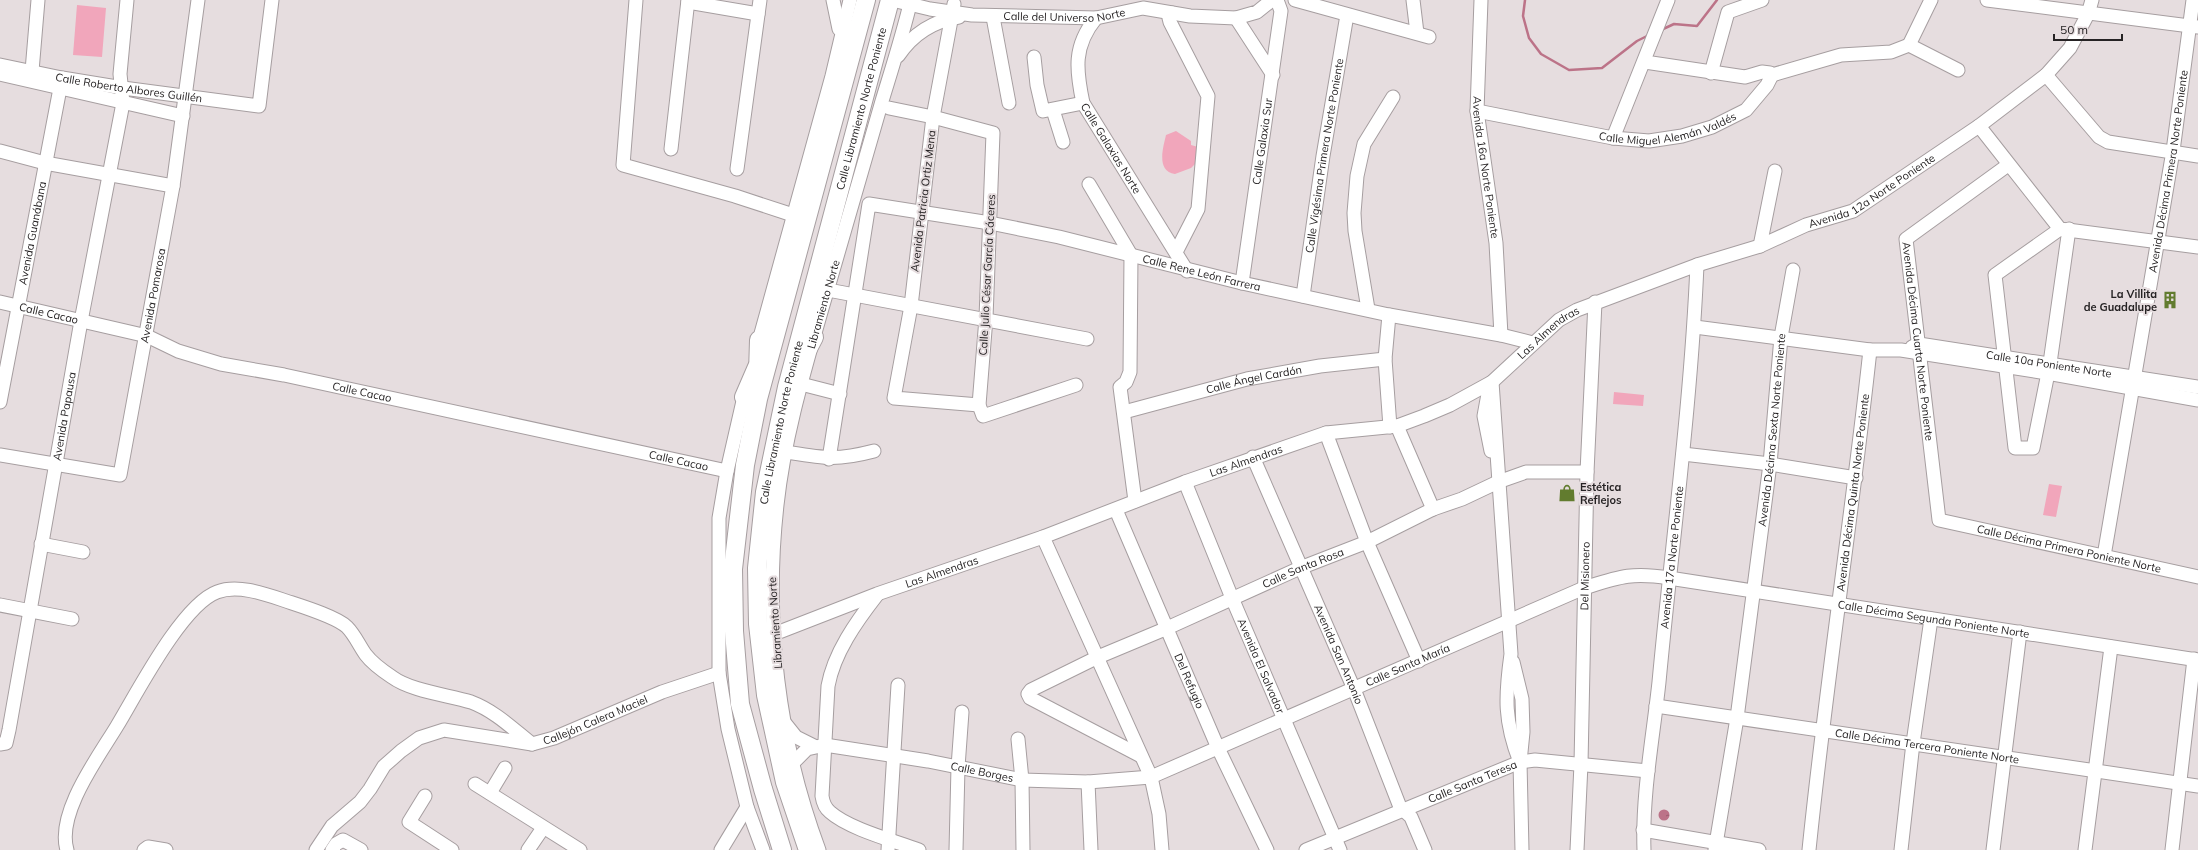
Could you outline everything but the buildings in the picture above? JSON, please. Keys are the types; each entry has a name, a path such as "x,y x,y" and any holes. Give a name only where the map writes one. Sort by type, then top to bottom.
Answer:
{"highway":[{"name":"Calle Libramiento Norte Poniente","path":"782,850 763,789 740,704 734,630 733,568 751,398 777,331 860,1"},
{"name":"Calle Libramiento Norte Poniente","path":"808,850 783,774 766,695 758,624 757,568 765,492 808,334 890,3"},
{"path":"758,364 777,331"},
{"path":"794,386 808,334"},
{"path":"751,398 758,364 759,340"}],"street":[{"path":"32,71 38,0"},
{"name":"Avenida Papausa","path":"0,744 6,742 9,730 41,544 57,463 80,321 123,103 120,74 127,0"},
{"name":"Avenida Pomarosa","path":"57,463 120,475 147,336 173,186 184,116 198,0"},
{"name":"Calle Roberto Albores Guillén","path":"0,74 60,83 122,88 259,106 272,0"},
{"path":"636,0 623,165 735,196 793,215"},
{"path":"737,169 760,0"},
{"path":"833,0 838,18 840,40"},
{"path":"1272,0 1257,12 1236,18 1273,75"},
{"name":"Calle Galaxia Sur","path":"1242,283 1281,11 1277,0"},
{"path":"1295,0 1429,37"},
{"path":"1413,0 1417,33"},
{"name":"Avenida 16a Norte Poniente","path":"1481,0 1477,111 1481,148 1496,243 1501,334"},
{"path":"1613,138 1632,86 1645,62 1668,0"},
{"path":"1711,73 1728,12 1762,0"},
{"path":"1645,62 1745,77 1762,72 1770,73 1772,75 1841,55 1891,52 1909,45 1931,0"},
{"path":"1987,0 2194,27"},
{"name":"Avenida 12a Norte Poniente","path":"1595,302 1697,265 1760,246 1806,225 1852,211 1979,126 2046,75 2070,48 2088,14 2092,0"},
{"name":"Avenida Décima Primera Norte Poniente","path":"2104,556 2156,240 2194,27 2193,0"},
{"path":"671,149 688,1 758,14"},
{"path":"763,850 747,807 728,729 719,673 719,518 727,471 751,398 759,340 840,40 860,1"},
{"name":"Calle del Universo Norte","path":"890,3 911,2 952,9 972,15 993,17 1096,18 1143,4 1172,13 1236,18"},
{"name":"Libramiento Norte","path":"808,334 828,290 911,2"},
{"path":"894,60 918,33 934,24 952,9"},
{"name":"Avenida Patricia Ortiz Mena","path":"952,9 933,117 911,306 894,398 981,411"},
{"path":"1172,13 1169,18 1170,22 1208,96 1198,209 1176,252"},
{"name":"Calle Vigésima Primera Norte Poniente","path":"1303,296 1323,156 1347,15"},
{"path":"993,17 1008,103"},
{"name":"Calle Galaxias Norte","path":"1096,18 1087,29 1079,51 1077,74 1083,103 1187,271"},
{"path":"1909,45 1958,70"},
{"path":"1034,57 1037,85 1043,111 1083,103"},
{"name":"Calle Roberto Albores Guillén","path":"0,65 32,71 60,83 123,103 184,116"},
{"name":"Calle Miguel Alemán Valdés","path":"1477,111 1613,138 1648,141 1682,136 1712,127 1746,110 1767,85 1772,75"},
{"path":"2046,75 2100,137 2108,142 2198,156"},
{"name":"Avenida Guanábana","path":"0,402 60,83"},
{"path":"1368,309 1355,231 1354,213 1358,176 1364,144 1393,97"},
{"path":"889,108 933,117"},
{"path":"1053,110 1063,142"},
{"name":"Calle Julio César García Cáceres","path":"933,117 993,133 981,411"},
{"path":"1979,126 2008,165 2064,229 2048,368 2033,448 2016,448 2004,361 1995,275 2064,229 2198,246"},
{"path":"0,151 45,163 173,186"},
{"name":"Avenida Décima Cuarta Norte Poniente","path":"1939,520 1906,239 2008,165"},
{"path":"1760,246 1775,171"},
{"path":"1088,184 1131,255 1130,372 1126,382 1120,387 1135,501"},
{"name":"Calle Rene León Farrera","path":"855,295 869,204 922,211 990,223 1131,255 1187,271 1368,309 1389,315 1501,334 1533,343"},
{"name":"Avenida 17a Norte Poniente","path":"1644,850 1643,830 1648,771 1683,454 1695,327 1697,265"},
{"name":"Avenida Décima Sexta Norte Poniente","path":"1716,846 1737,718 1770,464 1781,337 1793,270"},
{"path":"828,290 911,306 986,318 1087,339"},
{"path":"829,459 855,295"},
{"name":"Calle Cacao","path":"0,302 19,305 147,336 178,351 221,364 284,375 727,471"},
{"name":"Las Almendras","path":"774,634 877,594 1043,537 1253,457 1326,433 1394,427 1450,405 1492,382 1559,320 1595,302"},
{"name":"Del Misionero","path":"1577,850 1581,764 1587,472 1595,302"},
{"path":"1389,315 1385,359 1394,427 1433,509"},
{"name":"Calle 10a Poniente Norte","path":"1695,327 1781,337 1870,350 1919,349 2048,368 2134,376 2198,387"},
{"name":"Avenida Décima Quinta Norte Poniente","path":"1809,850 1822,729 1856,478 1870,350"},
{"name":"Calle Ángel Cardón","path":"1124,412 1247,380 1320,366 1385,359"},
{"name":"Calle 10a Poniente Norte","path":"2048,368 2131,389 2198,400"},
{"path":"1492,382 1486,403 1485,427 1498,482 1511,654 1506,694 1510,736 1520,762 1522,850"},
{"path":"981,411 1076,385"},
{"path":"794,386 840,394"},
{"name":"Libramiento Norte","path":"794,386 786,452 777,503 772,568 774,634 784,722 792,764 808,820 819,850"},
{"path":"1326,433 1367,542 1419,661"},
{"path":"786,452 829,459 848,458 874,451"},
{"path":"1683,454 1770,464 1856,478"},
{"path":"0,455 57,463"},
{"name":"Avenida San Antonio","path":"1253,457 1300,568 1354,689 1400,807 1411,817 1425,850"},
{"name":"Calle Santa Rosa","path":"1141,756 1030,698 1028,694 1031,690 1098,656 1165,629 1300,568 1367,542 1433,509 1462,499 1498,482 1526,472 1587,472"},
{"name":"Avenida El Salvador","path":"1185,482 1232,598 1285,718 1337,844"},
{"name":"Del Refugio","path":"1116,510 1165,629 1218,748 1267,850"},
{"name":"Calle Décima Primera Poniente Norte","path":"1939,520 2198,578"},
{"path":"1043,537 1098,656 1151,777 1159,814 1162,850"},
{"path":"41,544 83,552"},
{"name":"Calle Santa María","path":"1151,777 1584,588 1626,575 1645,574 1669,578"},
{"name":"Calle Décima Segunda Poniente Norte","path":"1669,578 2196,660"},
{"path":"67,850 65,836 66,825 72,806 91,770 168,642 195,608 216,592 236,590 265,594 313,610 347,627 367,657 394,678 423,689 472,703 496,714 532,744"},
{"path":"877,594 860,616 831,672 819,745 821,785 825,807 834,815 888,845 919,850"},
{"path":"0,605 72,619"},
{"path":"1901,850 1913,743 1931,619"},
{"path":"1993,850 2020,632"},
{"path":"2085,850 2111,647"},
{"path":"2172,850 2196,660"},
{"name":"Callejón Calera Maciel","path":"316,850 332,826 364,798 384,766 419,738 444,730 532,744 554,738 662,692 719,673"},
{"path":"888,845 898,685"},
{"name":"Calle Décima Tercera Poniente Norte","path":"1656,706 1822,729 2005,758 2198,786"},
{"path":"956,850 958,767 962,712"},
{"name":"Calle Borges","path":"784,722 796,737 819,745 893,755 1022,780 1088,782 1151,777"},
{"path":"1018,739 1022,780 1024,850"},
{"path":"792,764 801,754 819,745"},
{"name":"Calle Santa Teresa","path":"1306,850 1337,844 1404,811 1520,762 1534,760 1648,771"},
{"path":"490,792 505,768"},
{"path":"1088,782 1091,850"},
{"path":"475,784 490,792 543,828 580,850"},
{"path":"425,796 409,822 452,850"},
{"path":"722,850 747,807"},
{"path":"528,850 543,828"},
{"path":"1643,830 1716,846 1759,850"},
{"path":"332,850 336,844 343,840 361,850"},
{"path":"144,850 148,847 154,847 166,850"}],"shaded area":[{"path":"77,5 106,8 102,57 73,55"},
{"path":"1176,131 1191,141 1191,145 1198,147 1197,162 1191,168 1175,174 1169,172 1165,168 1162,158 1166,135"},
{"path":"1614,392 1644,395 1643,406 1613,404"},
{"path":"2049,484 2062,486 2056,517 2043,515"}],"water":[{"path":"1664,809 1668,811 1670,815 1668,819 1664,821 1660,819 1658,815 1660,811"}],"waterway":[{"path":"1525,0 1523,16 1529,38 1541,54 1569,70 1602,68 1637,41 1649,35"},
{"path":"1661,30 1674,24 1697,26 1717,0"}],"place":[{"name":"La Villita de Guadalupe","path":"2170,300"},
{"name":"Estética Reflejos","path":"1567,493"}]}
